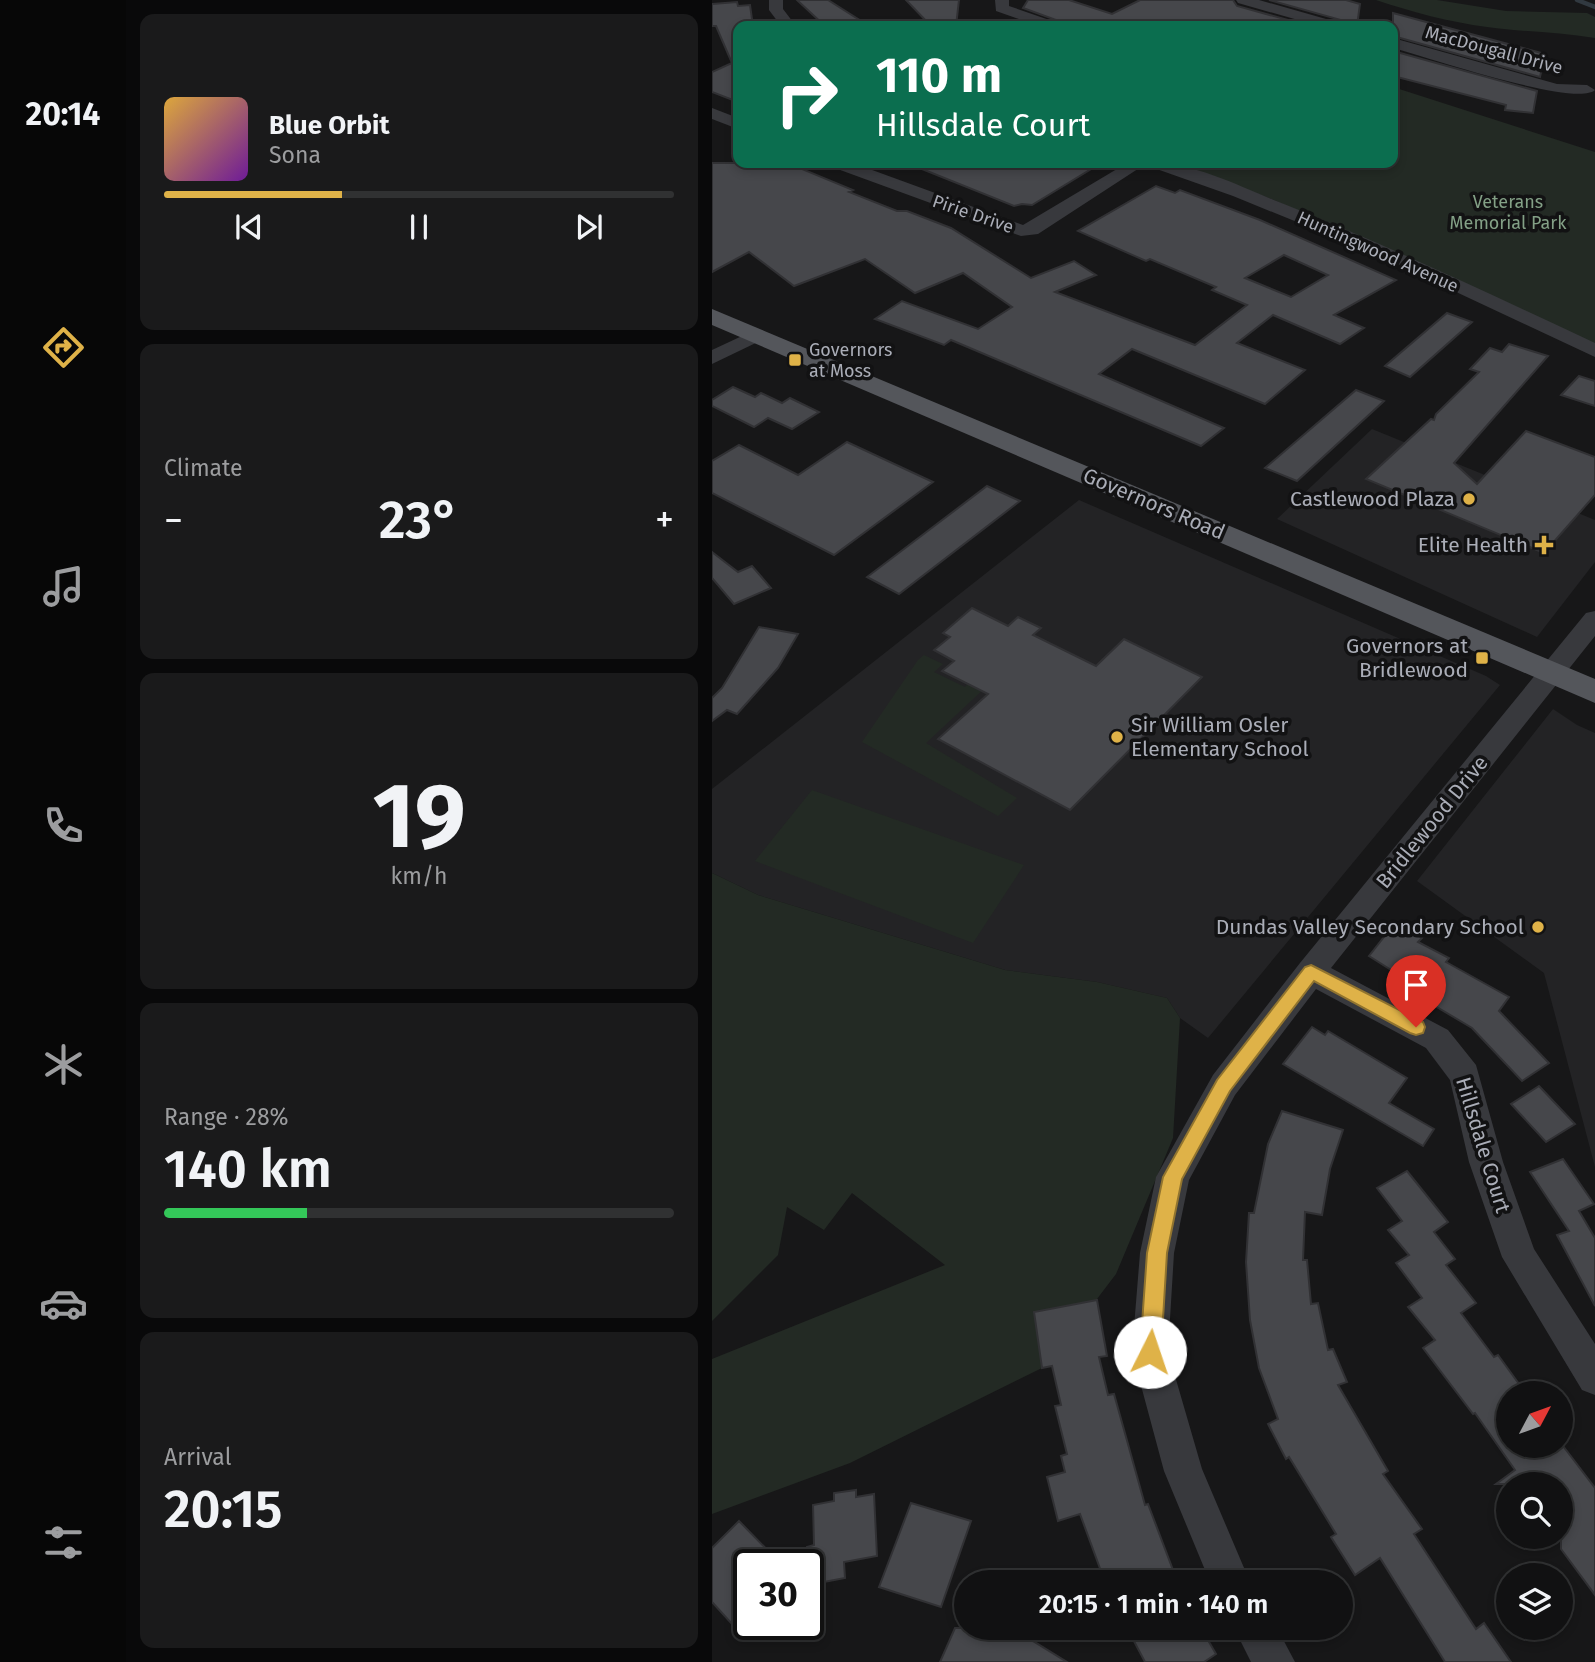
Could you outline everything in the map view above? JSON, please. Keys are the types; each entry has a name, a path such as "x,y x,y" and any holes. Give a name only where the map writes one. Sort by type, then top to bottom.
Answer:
{"main road":[{"name":"Governors Road","path":"712,316 1595,692"}],"street":[{"path":"776,0 776,10 786,21"},
{"path":"1002,0 1001,8 1039,21"},
{"path":"1243,0 1317,21"},
{"name":"MacDougall Drive","path":"1398,44 1556,89 1587,90"},
{"path":"712,113 733,122"},
{"name":"Pirie Drive","path":"851,168 1021,231 1032,230 1130,168"},
{"name":"Huntingwood Avenue","path":"1171,168 1239,192 1380,249 1595,351"},
{"path":"712,344 748,331"},
{"path":"712,358 748,331"},
{"name":"Bridlewood Drive","path":"1225,1570 1183,1471 1150,1352 1157,1253 1173,1177 1224,1085 1311,972 1595,619"},
{"name":"Hillsdale Court","path":"1311,972 1437,1039 1465,1075 1486,1162 1519,1257 1595,1377"},
{"path":"1261,1640 1274,1662"}],"shaded area":[{"path":"1372,429 1595,520 1595,562 1537,637 1277,519"},
{"name":"Sir William Osler Elementary School","path":"1079,500 1486,676 1500,685 1208,1038 1180,1018 1167,998 1097,982 1005,970 758,895 712,873 712,789"},
{"name":"Dundas Valley Secondary School","path":"1553,709 1595,733 1595,1167 1544,973 1417,881"}],"green space":[{"path":"1376,0 1437,0 1506,11 1587,13 1595,17 1595,38 1473,25"},
{"name":"Veterans Memorial Park","path":"1398,89 1595,152 1595,347 1274,200 1189,168 1398,168"},
{"path":"924,655 943,664 934,672 965,687 973,679 987,686 926,743 1017,798 998,816 862,742"},
{"path":"812,790 1024,865 973,943 755,861"},
{"path":"712,873 758,895 1005,970 1097,982 1167,998 1180,1018 1173,1138 1116,1274 1046,1366 850,1463 712,1514 712,1359 945,1265 852,1193 824,1230 787,1207 778,1255 712,1321"}],"building":[{"path":"797,0 828,0 861,21 820,21"},
{"path":"906,0 959,0 957,21 926,21"},
{"path":"1028,0 1069,0 1112,14 1140,0 1233,0 1237,6 1292,21 1059,21 1023,8"},
{"path":"1269,0 1346,0 1360,4 1358,21 1341,20"},
{"path":"737,2 738,6 750,5 752,21 733,21 733,100 712,92 712,72 732,63 716,26 712,26 712,4"},
{"path":"1393,13 1545,54 1540,77 1398,37 1398,21 1393,21"},
{"path":"1398,52 1537,91 1533,113 1505,110 1506,105 1398,77"},
{"path":"712,163 733,163 733,168 800,168 853,190 849,192 951,228 1031,278 1074,261 1096,275 1055,292 1195,345 1247,305 1212,290 1216,287 1150,259 1146,261 1078,231 1156,186 1175,193 1180,190 1260,220 1396,280 1334,315 1364,328 1340,344 1273,315 1237,343 1305,370 1265,404 1132,349 1099,374 1224,428 1201,446 951,340 944,345 875,319 902,301 978,329 1012,307 963,273 915,293 865,259 794,286 749,252 712,272","holes":["1284,255 1328,275 1291,297 1245,278"]},
{"path":"919,168 1093,168 1032,205 1014,206"},
{"path":"1447,313 1472,322 1410,377 1385,366"},
{"path":"1509,344 1548,356 1454,463 1477,484 1526,431 1595,457 1595,495 1544,553 1366,479 1431,419 1434,420 1436,414 1479,372 1470,369 1490,348 1502,352"},
{"path":"1579,376 1595,381 1595,406 1561,395"},
{"path":"733,387 755,397 761,393 782,403 790,398 819,412 792,429 768,418 754,427 712,406 712,400"},
{"path":"1356,390 1384,401 1297,481 1265,468"},
{"path":"847,442 933,482 834,555 712,493 712,461 739,445 798,475"},
{"path":"987,486 1020,501 899,594 867,577"},
{"path":"712,552 738,572 752,566 771,588 734,604 712,578"},
{"path":"972,608 1008,626 1018,617 1041,628 1033,635 1096,666 1124,639 1202,677 1070,810 938,739 988,694 942,671 954,661 934,650 950,637 943,633"},
{"path":"759,627 798,634 778,668 737,714 727,710 712,721 712,698 722,688"},
{"path":"1395,923 1422,938 1418,942 1449,958 1446,962 1509,997 1499,1011 1549,1063 1522,1081 1472,1028 1425,1000 1429,994 1369,956"},
{"path":"1312,1027 1325,1035 1328,1031 1407,1078 1389,1103 1434,1129 1423,1146 1283,1064"},
{"path":"1539,1086 1575,1124 1546,1142 1511,1104"},
{"path":"1282,1111 1343,1130 1330,1169 1322,1215 1305,1212 1303,1260 1307,1260 1311,1304 1318,1303 1328,1350 1333,1349 1347,1382 1338,1385 1388,1471 1383,1474 1422,1529 1414,1534 1476,1629 1484,1623 1511,1662 1445,1662 1380,1558 1355,1575 1331,1537 1336,1534 1289,1457 1286,1459 1268,1424 1278,1419 1259,1368 1250,1320 1246,1262 1249,1213 1254,1213 1268,1144"},
{"path":"1563,1159 1594,1204 1579,1211 1595,1238 1595,1306 1557,1235 1569,1231 1530,1172"},
{"path":"1407,1171 1448,1222 1434,1232 1455,1259 1446,1265 1476,1303 1461,1313 1494,1357 1498,1355 1517,1381 1496,1381 1496,1443 1423,1348 1435,1340 1408,1307 1422,1298 1396,1263 1409,1255 1388,1230 1402,1221 1377,1188"},
{"path":"1097,1300 1107,1356 1099,1357 1108,1395 1114,1394 1145,1505 1148,1504 1173,1570 1101,1570 1080,1514 1058,1521 1047,1477 1065,1472 1061,1456 1067,1454 1055,1406 1061,1405 1052,1366 1042,1368 1034,1312"},
{"path":"1507,1458 1572,1458 1595,1488 1595,1595 1561,1549 1573,1549 1573,1472 1512,1472 1515,1470"},
{"path":"856,1490 856,1497 874,1494 877,1556 844,1562 845,1578 824,1582 824,1549 807,1547 814,1545 813,1505 834,1501 834,1493"},
{"path":"911,1503 971,1521 941,1607 879,1587"},
{"path":"739,1521 766,1549 733,1549 732,1624 712,1602 712,1548"},
{"path":"954,1630 954,1640 1031,1640 1067,1662 940,1662"},
{"path":"1133,1640 1208,1640 1216,1654 1204,1662 1145,1662"}],"waterway":[{"path":"1577,0 1595,7"}],"place":[{"name":"Governors at Moss","path":"795,360"},
{"name":"Castlewood Plaza","path":"1469,499"},
{"name":"Elite Health","path":"1544,545"},
{"name":"Governors at Bridlewood","path":"1482,658"},
{"name":"Sir William Osler Elementary School","path":"1117,737"},
{"name":"Dundas Valley Secondary School","path":"1538,927"}],"route":[{"path":"1150,1352 1157,1253 1173,1177 1224,1085 1311,972 1416,1027"}]}
